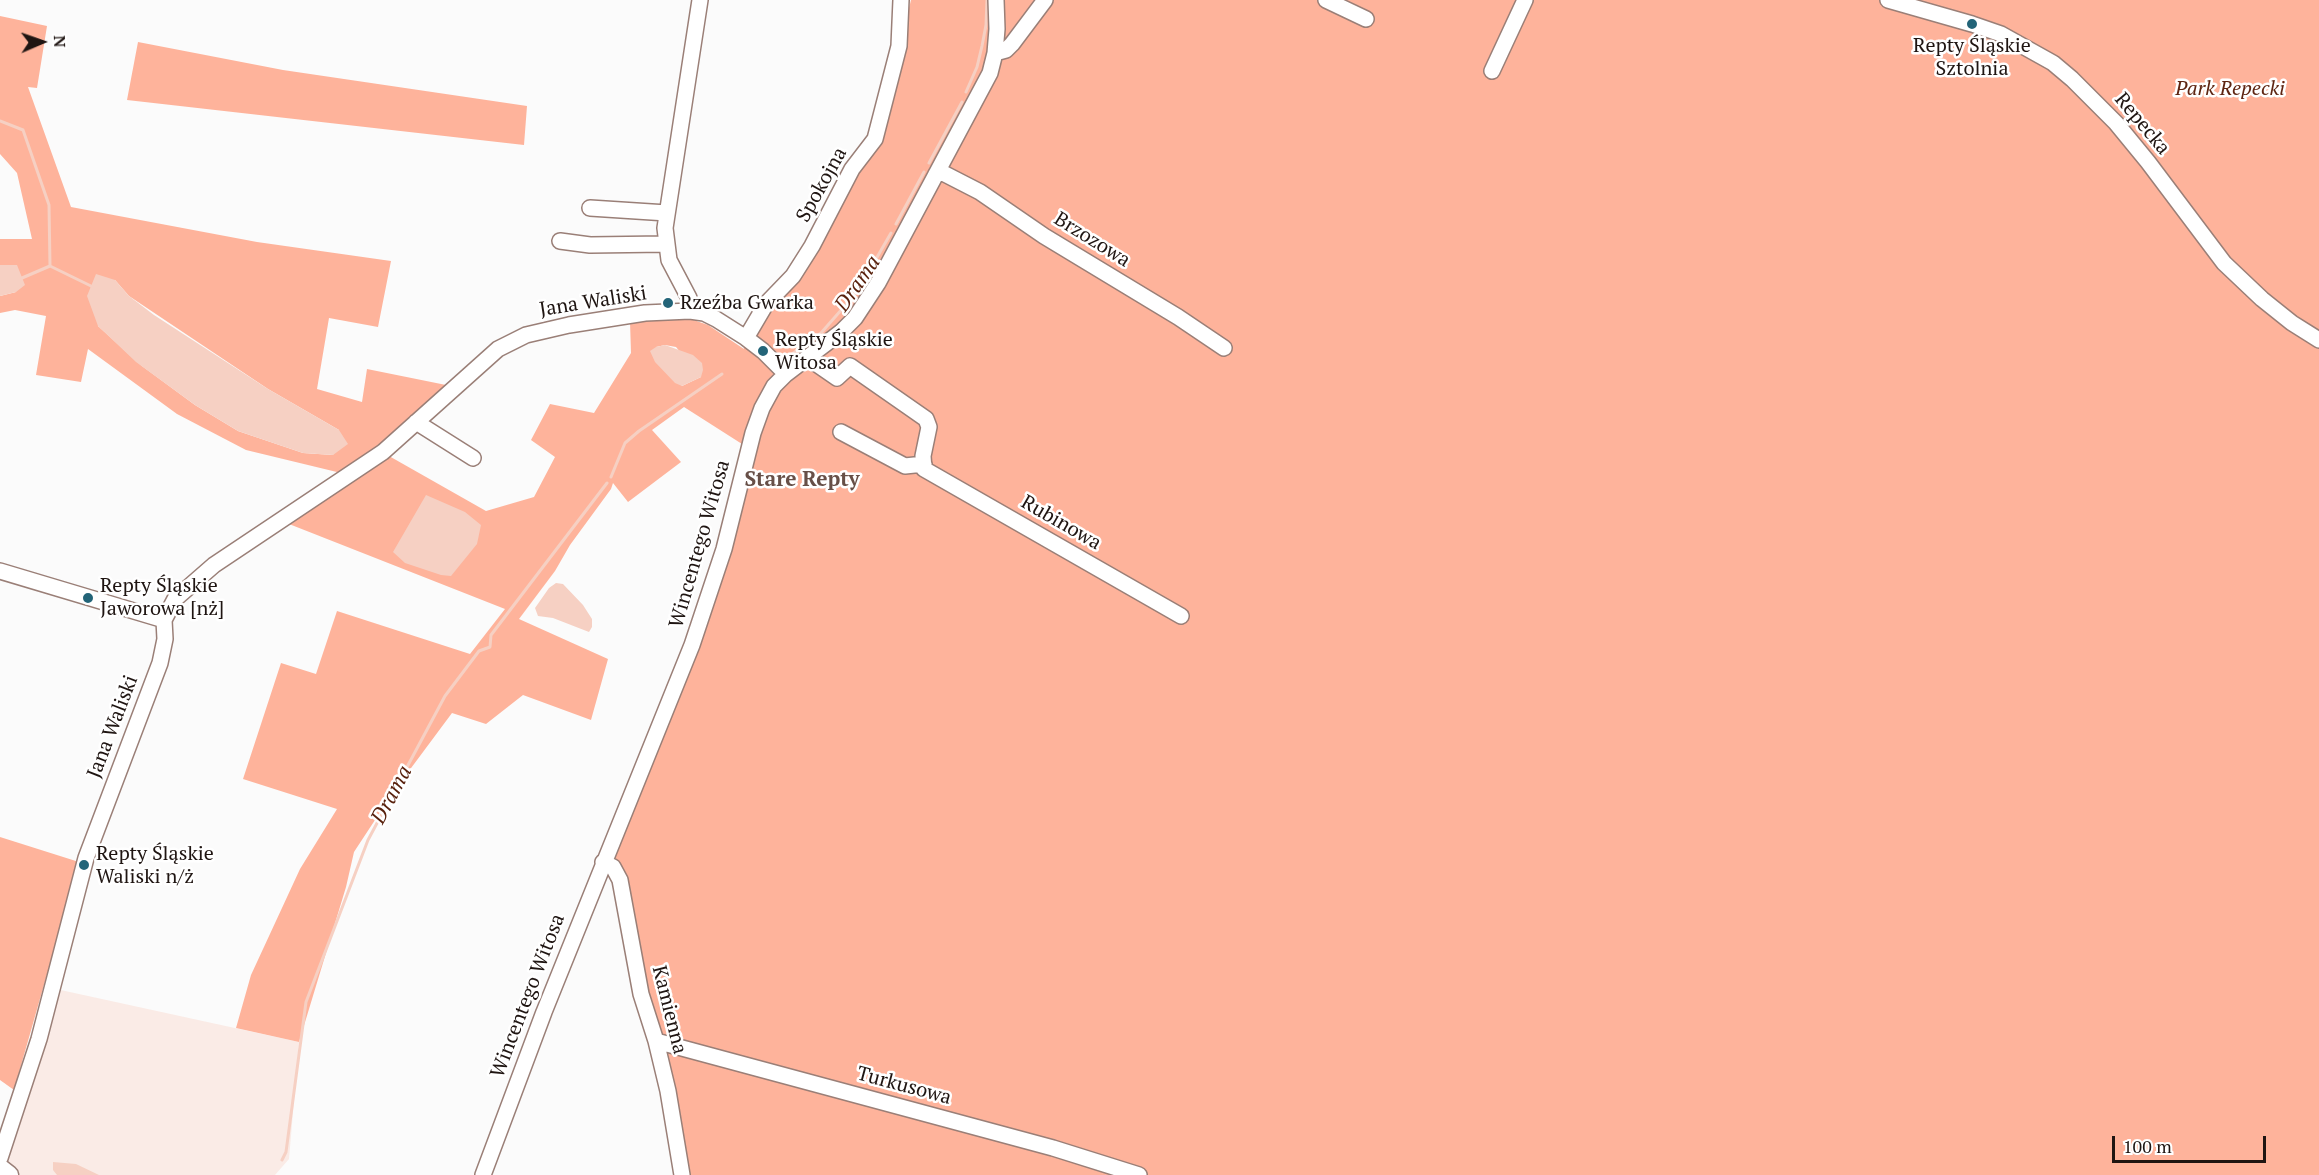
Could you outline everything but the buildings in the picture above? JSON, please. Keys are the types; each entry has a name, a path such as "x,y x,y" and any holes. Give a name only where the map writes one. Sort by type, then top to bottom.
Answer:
{"main road":[{"path":"0,1168 9,1175"}],"street":[{"path":"690,311 688,298 669,261 665,244 667,213 700,0"},
{"name":"Spokojna","path":"746,338 766,304 793,276 813,246 852,169 875,139 899,46 901,0"},
{"name":"Wincentego Witosa","path":"483,1175 603,862 699,626 724,549 753,433 762,408 774,386 786,374 841,332 864,307 990,73 997,29 996,0"},
{"path":"995,53 1006,50 1012,44 1045,0"},
{"path":"1326,0 1366,19"},
{"path":"1492,71 1525,0"},
{"name":"Repecka","path":"1888,0 2001,34 2053,63 2116,123 2210,246 2238,277 2292,323 2319,340"},
{"name":"Brzozowa","path":"936,174 943,173 980,192 1044,236 1178,317 1224,348"},
{"path":"590,208 667,213"},
{"path":"561,241 590,245 665,244"},
{"name":"Jana Waliski","path":"0,1158 39,1039 86,858 160,663 165,639 164,620 175,599 190,584 383,452 498,349 525,335 569,325 645,313 690,311 704,313 746,338 786,374"},
{"path":"808,358 837,378 850,366 926,419 928,427 924,464 904,466 841,432"},
{"path":"416,422 473,458"},
{"name":"Rubinowa","path":"924,464 924,469 1181,616"},
{"path":"0,571 164,620"},
{"name":"Kamienna","path":"603,862 613,867 620,880 642,994 668,1091 682,1175"},
{"name":"Turkusowa","path":"656,1041 1041,1145 1140,1175"}],"shaded area":[{"path":"0,265 17,265 25,285 16,292 0,296"},
{"path":"96,274 115,280 129,296 154,315 268,389 339,430 348,444 333,455 303,453 238,431 195,405 136,362 98,326 87,296"},
{"path":"665,345 693,355 702,363 701,377 682,386 675,383 655,362 650,351"},
{"path":"426,495 465,512 481,525 477,544 451,576 405,563 393,552"},
{"path":"556,583 563,584 583,605 592,619 589,632 553,618 538,616 535,608 549,588"},
{"path":"56,989 299,1042 289,1159 275,1175 20,1175 5,1165"},
{"path":"53,1162 76,1164 99,1175 57,1175 53,1170"}],"green space":[{"name":"Park Repecki","path":"911,0 2319,0 2319,1175 681,1175 613,853 758,431 754,407 742,444 684,407 652,430 681,462 628,502 613,483 555,571 519,619 608,659 591,720 523,695 486,724 452,713 394,791 354,852 346,887 299,1042 236,1028 251,975 300,869 337,809 243,779 281,663 316,674 337,611 470,654 505,609 289,524 389,456 486,511 534,497 555,457 531,440 550,404 594,413 631,353 630,321 685,317 708,325 744,349 743,341 770,303 867,145 894,69","holes":["665,345 676,347 701,377 682,386 656,347"]},
{"path":"0,16 47,26 37,88 28,87 71,207 257,242 391,261 378,327 329,318 317,389 362,402 367,369 446,385 374,450 341,473 246,450 177,414 88,349 81,382 36,375 46,316 15,310 0,313 0,296 16,292 17,265 0,265 0,239 32,239 17,173 0,154","holes":["115,280 129,296 268,389 339,430 333,455 303,453 238,431 195,405 142,366 98,326"]},
{"path":"138,42 283,70 527,106 524,145 127,100"},
{"path":"0,837 79,862 14,1090 0,1080"}],"waterway":[{"name":"Drama","path":"966,92 977,67 982,46 987,0"},
{"name":"Drama","path":"929,163 962,102"},
{"path":"0,121 23,130 49,205 50,266"},
{"name":"Drama","path":"896,224 924,172"},
{"name":"Drama","path":"792,354 821,333 857,292 891,233"},
{"path":"50,266 91,286"},
{"path":"22,278 50,266"},
{"name":"Drama","path":"611,477 625,443 722,374"},
{"name":"Drama","path":"282,1160 286,1152 306,1002 368,840 445,696 479,651 490,647 491,635 607,483"}],"place":[{"name":"Repty Śląskie Sztolnia","path":"1972,24"},
{"name":"Rzeźba Gwarka","path":"668,303"},
{"name":"Repty Śląskie Witosa","path":"763,351"},
{"name":"Repty Śląskie Jaworowa [nż]","path":"88,598"},
{"name":"Repty Śląskie Waliski n/ż","path":"84,865"}],"district":[{"name":"Stare Repty","path":"802,480"}]}
